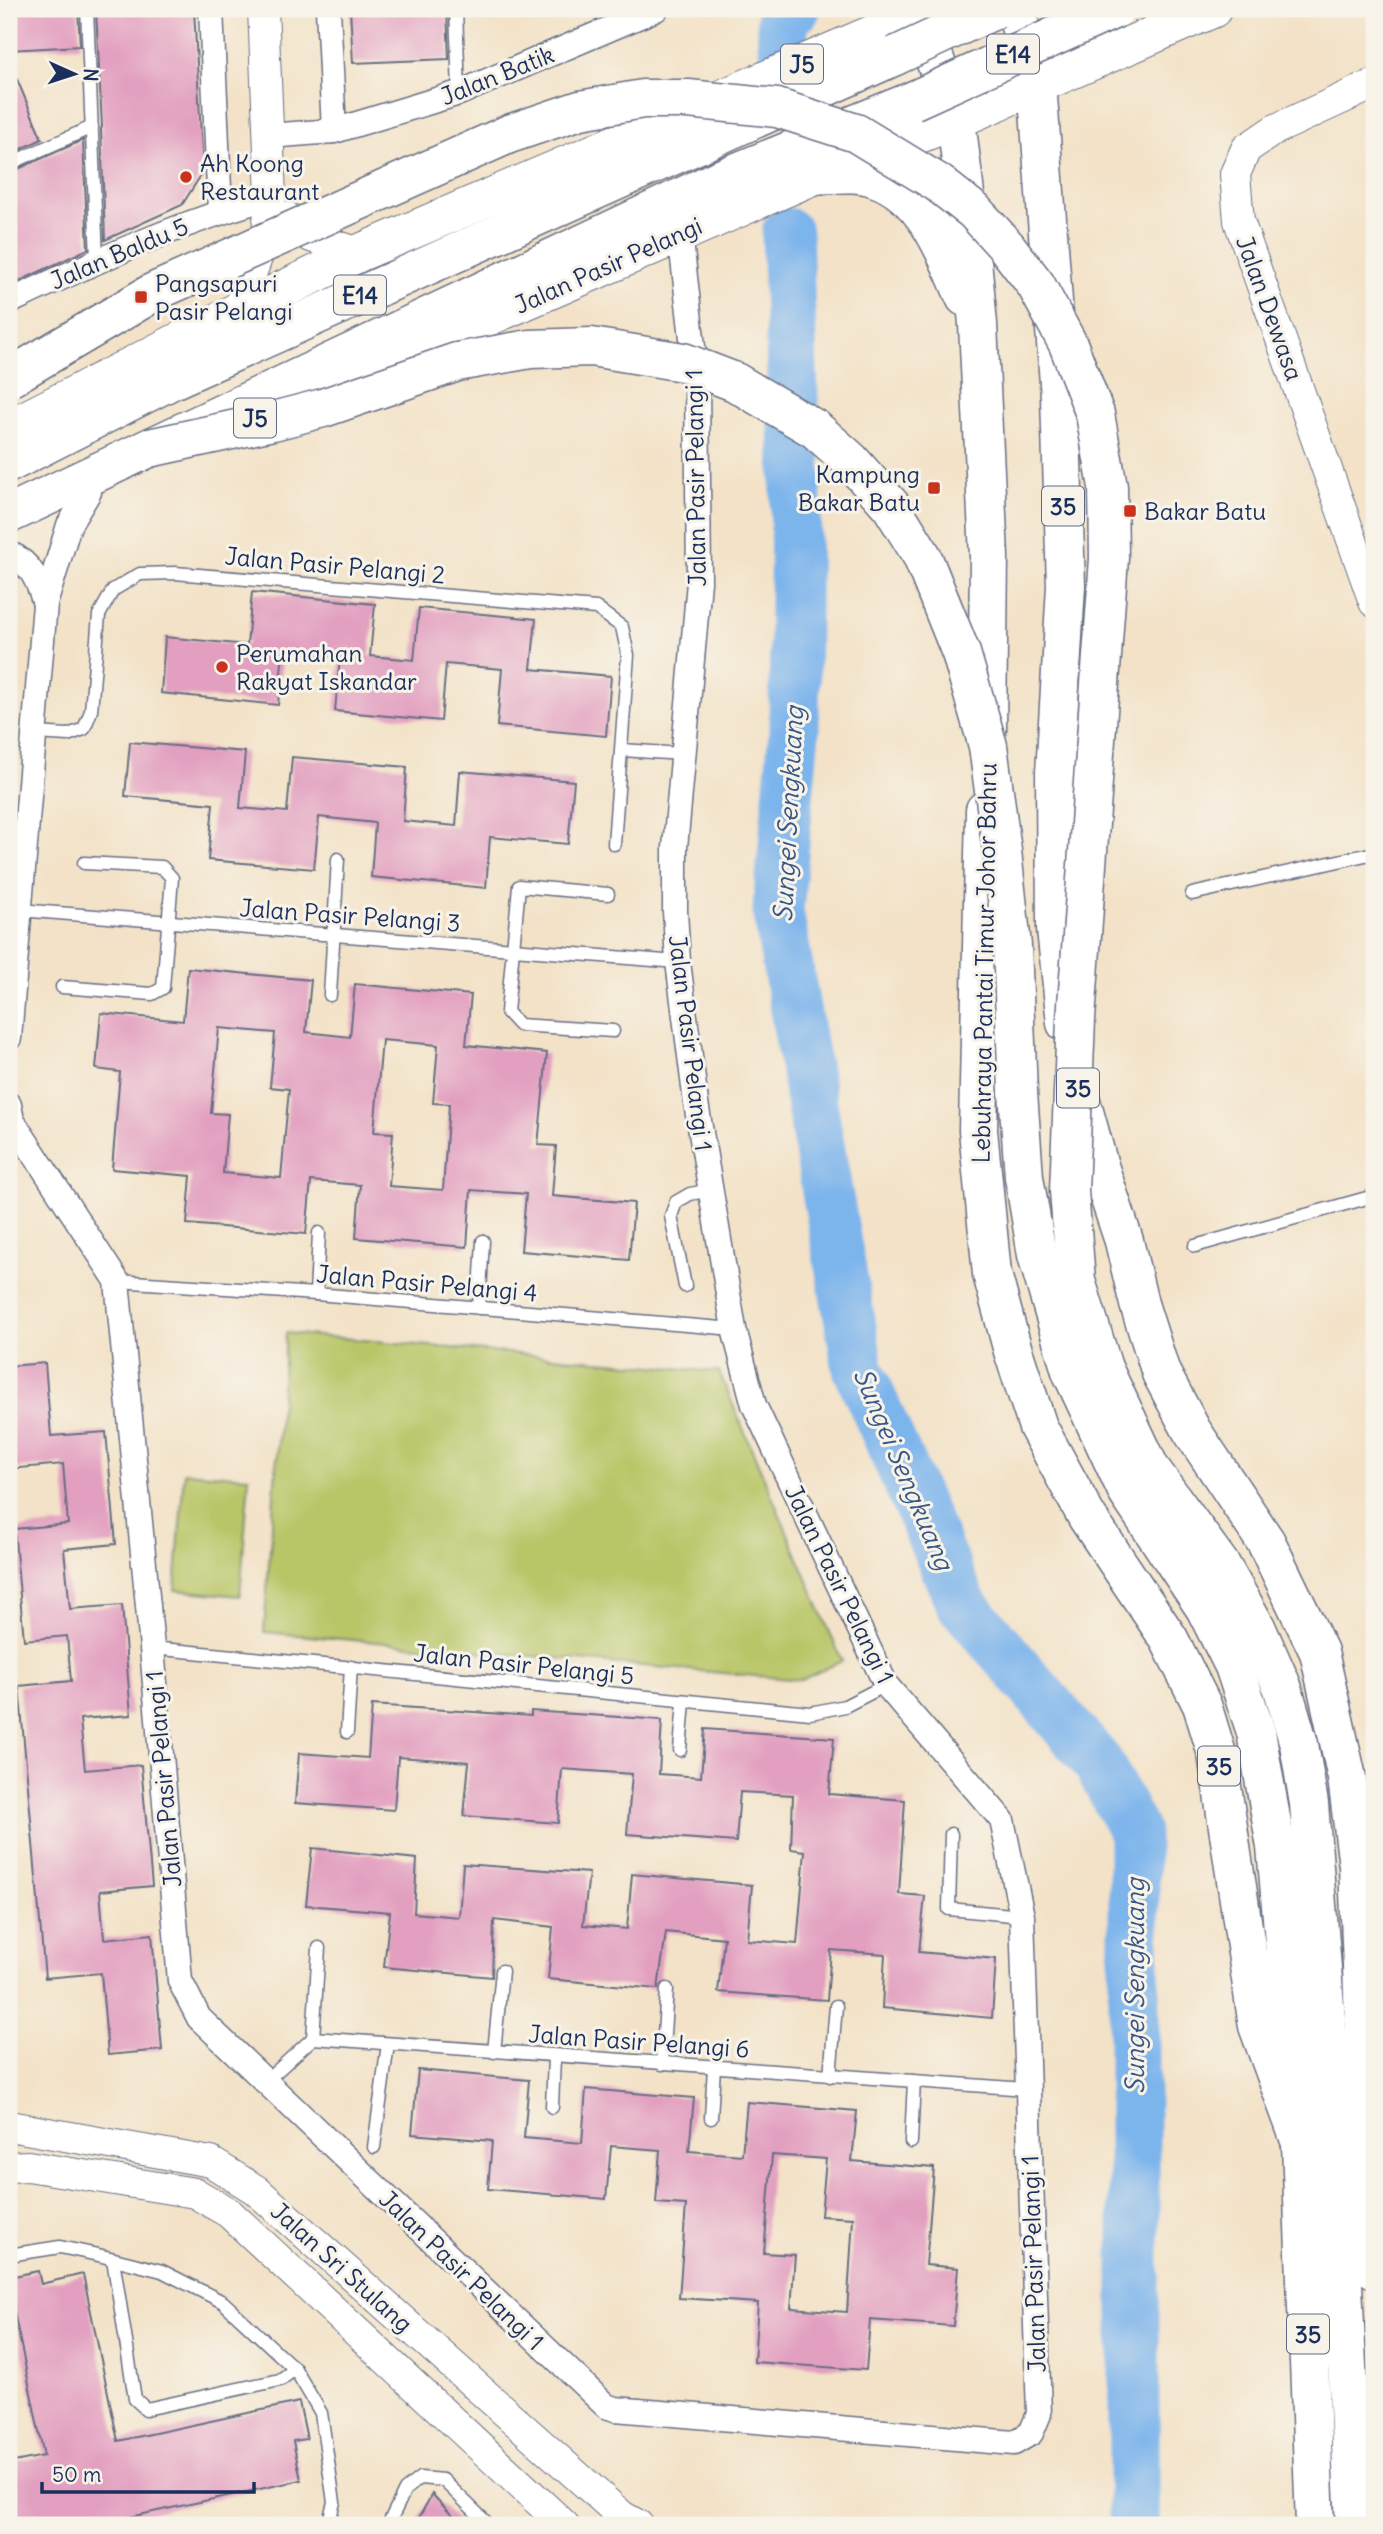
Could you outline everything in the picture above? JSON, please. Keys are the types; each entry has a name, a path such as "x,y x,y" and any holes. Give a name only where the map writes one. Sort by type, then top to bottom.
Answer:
{"highway":[{"name":"E14","path":"9,463 172,380 996,9"},
{"name":"35","path":"1015,9 1037,83 1060,397 1066,586 1055,773 1056,929 1065,1021 1078,1093 1161,1373 1192,1431 1266,1542 1319,1652 1347,1778 1366,1882 1374,2269"},
{"name":"E14","path":"9,514 720,179 912,101 1115,9"},
{"name":"Lebuhraya Pantai Timur Johor Bahru","path":"925,11 956,120 978,324 989,606 978,1130 992,1274 1038,1427 1087,1517 1170,1639 1202,1705 1217,1754 1258,2026 1319,2144 1355,2525"},
{"path":"9,378 154,292 509,134 580,110 643,99 688,99 777,108 856,133 938,183 974,211 1036,285 1068,344 1095,414 1108,487 1109,558 1076,1019 1069,1191 1087,1369"},
{"path":"816,175 856,174 875,177 907,197 920,211 944,248 978,324"},
{"path":"149,448 323,408 457,362 530,349 591,347 683,362 735,382 815,429 850,460 891,506 922,556 961,653 988,746 1012,946 1024,1177 1037,1255 1087,1369 1150,1468 1222,1567 1256,1627 1282,1686 1299,1744 1309,1804 1319,2144"},
{"path":"992,1274 1009,1232 1026,1216 1048,1207 1071,1206 1093,1212 1112,1226 1124,1241"},
{"name":"Lebuhraya Pantai Timur Johor Bahru","path":"1315,2525 1319,2144"}],"main road":[{"name":"Jalan Pasir Pelangi","path":"9,531 89,492 680,233 816,175 956,120 1213,9"},
{"name":"J5","path":"9,428 238,311 359,253 925,11"}],"street":[{"path":"211,9 219,211"},
{"path":"238,311 267,230 271,197 263,9"},
{"path":"328,9 334,131"},
{"name":"Jalan Batik","path":"268,136 334,131 459,93 598,21 656,9"},
{"name":"Jalan Dewasa","path":"1374,84 1274,130 1246,149 1235,174 1239,221 1374,602"},
{"path":"271,197 290,221 311,237 359,253"},
{"name":"Jalan Baldu 5","path":"9,302 97,260 219,211 271,197"},
{"name":"Jalan Pasir Pelangi 1","path":"9,1105 12,1121 117,1281 180,1981 199,2018 606,2406 615,2409 1014,2443 1031,2433 1039,2414 1022,1916 1002,1820 886,1685 754,1405 734,1329 696,1103 678,962 675,848 699,582 696,382 680,233"},
{"path":"9,1038 45,604 69,525 89,492"},
{"path":"9,553 29,566 38,579 45,604"},
{"name":"Jalan Sri Stulang","path":"9,2126 211,2162 256,2190 626,2522"},
{"name":"Jalan Sri Stulang","path":"9,2167 28,2166 195,2193 229,2213 564,2525"}],"lane":[{"path":"87,9 97,260"},
{"path":"456,9 459,93"},
{"path":"9,164 92,127"},
{"name":"Jalan Pasir Pelangi 2","path":"35,733 68,735 83,729 91,711 99,615 113,590 140,574 175,573 596,608 622,627 628,655 614,844"},
{"path":"622,750 682,754"},
{"path":"1192,894 1374,853"},
{"path":"330,995 338,859"},
{"path":"62,987 152,994 163,988 172,878 162,867 84,863"},
{"path":"608,894 519,886 508,1012 519,1025 613,1031"},
{"name":"Jalan Pasir Pelangi 3","path":"19,910 678,962"},
{"path":"685,1286 671,1216 676,1202 690,1194 711,1190"},
{"path":"1195,1245 1374,1196"},
{"path":"316,1294 319,1233"},
{"path":"479,1308 483,1241"},
{"name":"Jalan Pasir Pelangi 4","path":"117,1281 316,1294 734,1329"},
{"name":"Jalan Pasir Pelangi 5","path":"152,1648 810,1713 845,1706 886,1685"},
{"path":"347,1732 351,1667"},
{"path":"680,1750 684,1701"},
{"path":"951,1834 949,1909 1022,1916"},
{"path":"265,2082 313,2038 319,1948"},
{"path":"494,2052 502,1971"},
{"path":"662,2064 667,1989"},
{"path":"830,2076 836,2006"},
{"name":"Jalan Pasir Pelangi 6","path":"313,2038 1027,2089"},
{"path":"374,2147 388,2044"},
{"path":"552,2107 554,2057"},
{"path":"711,2118 714,2067"},
{"path":"911,2143 914,2081"},
{"path":"9,2255 60,2247 162,2271 223,2302 295,2369 321,2413 334,2502 328,2525"},
{"path":"113,2259 135,2399 146,2409 280,2380 295,2369"},
{"path":"388,2525 405,2490 420,2478 443,2480 489,2525"}],"green space":[{"path":"286,1333 719,1372 842,1661 801,1680 264,1632"},
{"path":"184,1472 249,1477 240,1596 175,1590"}],"building":[{"path":"9,9 78,9 80,46 9,50"},
{"path":"96,9 194,9 203,172 182,205 105,240 102,127"},
{"path":"350,9 447,9 449,59 353,63"},
{"path":"9,60 42,139 9,155"},
{"path":"83,140 88,249 9,286 9,173"},
{"name":"Perumahan Rakyat Iskandar","path":"252,592 375,604 370,656 414,660 419,608 536,619 531,669 611,676 606,736 497,726 502,669 446,664 441,721 335,711 340,657 283,652 278,705 161,693 165,637 247,645"},
{"path":"130,742 245,752 240,808 287,812 292,757 407,767 403,821 456,826 460,771 574,781 568,844 490,837 486,888 371,877 375,823 319,817 314,869 208,860 213,804 125,796"},
{"path":"188,968 311,980 306,1032 350,1037 355,984 471,995 466,1045 547,1053 538,1145 556,1146 552,1196 634,1203 629,1260 521,1251 526,1194 471,1190 467,1247 356,1238 360,1185 311,1181 306,1234 187,1224 191,1176 112,1169 120,1072 96,1069 101,1013 183,1021","holes":["219,1028 275,1033 270,1087 289,1089 281,1178 223,1173 228,1114 211,1113","382,1040 438,1045 433,1103 449,1104 443,1190 389,1186 393,1133 374,1132"]},
{"path":"45,1363 51,1436 106,1432 116,1544 64,1549 70,1609 122,1605 131,1715 80,1719 85,1770 141,1765 152,1886 100,1891 104,1939 152,1934 162,2050 108,2055 101,1973 45,1978 19,1686 71,1681 67,1636 24,1640 14,1529 68,1524 63,1464 9,1469 9,1366"},
{"path":"372,1705 531,1716 531,1711 662,1720 659,1774 701,1777 705,1729 834,1738 829,1794 905,1800 899,1894 925,1896 919,1952 996,1959 992,2018 882,2008 885,1954 831,1950 827,2000 718,1992 724,1938 666,1932 658,1989 548,1979 553,1927 494,1920 492,1977 384,1967 390,1912 306,1905 312,1848 417,1859 414,1913 459,1917 463,1864 589,1873 583,1925 627,1929 632,1874 752,1885 747,1940 797,1944 805,1851 791,1849 793,1795 740,1792 736,1842 627,1834 632,1774 562,1769 558,1823 464,1816 469,1762 398,1757 394,1810 295,1803 299,1753 368,1758"},
{"path":"418,2070 529,2080 524,2138 582,2143 586,2089 694,2098 689,2151 742,2155 747,2102 857,2111 852,2161 934,2168 926,2265 958,2268 953,2326 870,2320 866,2370 754,2362 758,2303 679,2298 686,2205 656,2203 660,2150 611,2146 606,2199 488,2189 492,2141 412,2134","holes":["772,2155 826,2159 821,2216 853,2218 847,2312 791,2308 795,2255 764,2253"]},
{"path":"38,2271 41,2284 83,2274 118,2441 299,2402 307,2439 293,2441 301,2480 93,2525 9,2525 9,2463 44,2456 9,2288 9,2277"},
{"path":"432,2494 461,2525 415,2525"}],"waterway":[{"name":"Sungei Sengkuang","path":"783,45 782,18 795,9"},
{"name":"Sungei Sengkuang","path":"787,233 796,482 794,731 778,911 858,1368 961,1603 1098,1763 1134,1832 1134,2525"}],"place":[{"name":"Ah Koong Restaurant","path":"186,177"},
{"name":"Pangsapuri Pasir Pelangi","path":"141,297"},
{"name":"Kampung Bakar Batu","path":"934,488"},
{"name":"Bakar Batu","path":"1130,511"},
{"name":"Perumahan Rakyat Iskandar","path":"222,667"}]}
